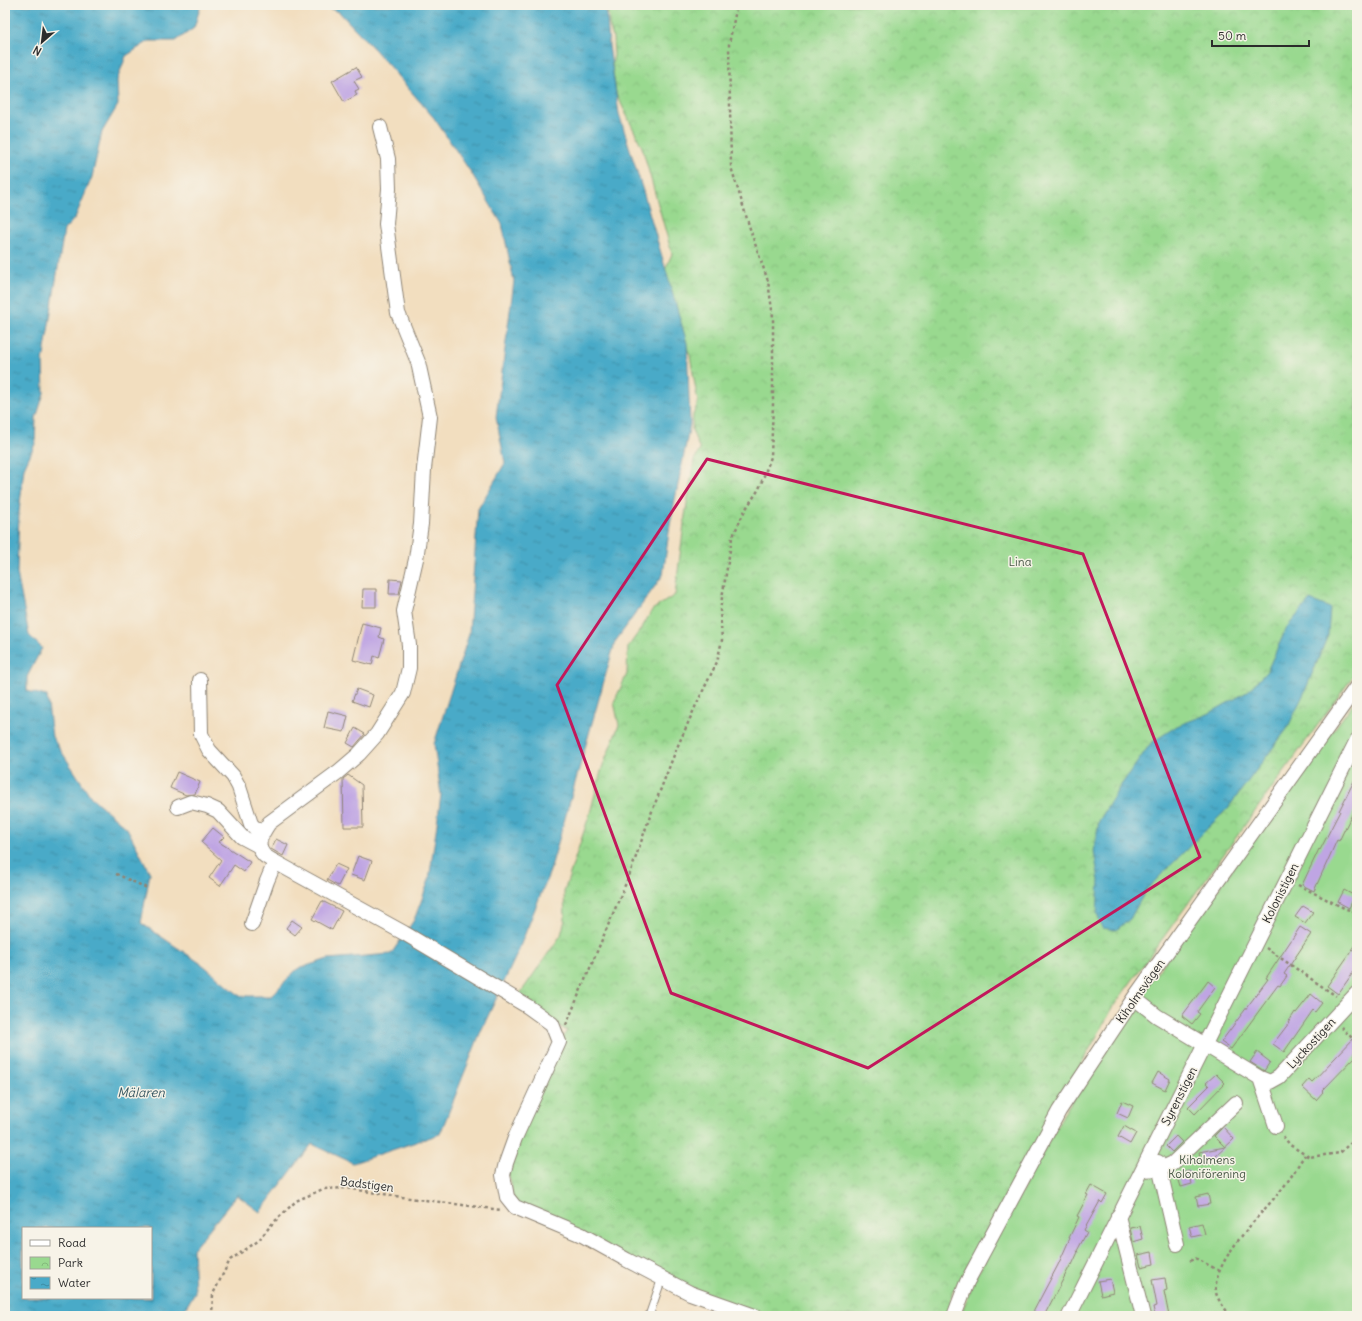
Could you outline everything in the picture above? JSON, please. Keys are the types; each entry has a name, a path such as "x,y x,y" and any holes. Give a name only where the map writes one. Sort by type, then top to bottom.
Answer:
{"street":[{"path":"260,840 269,823 338,772 359,754 377,734 402,693 409,668 409,645 404,611 416,559 420,531 424,469 430,417 418,362 398,313 386,224 389,189 388,160 380,127"},
{"path":"200,680 201,734 209,750 233,776 239,787 251,824 260,840 263,854 404,933 527,1006 552,1024 560,1042 515,1138 503,1175 507,1197 515,1207 582,1235 690,1294 755,1316"},
{"name":"Kiholmsvägen","path":"954,1316 967,1282 1059,1111 1134,998 1356,690"},
{"name":"Kolonistigen","path":"1204,1045 1357,740"},
{"path":"178,807 191,802 207,806 218,811 242,837 260,840"},
{"path":"252,924 275,862"},
{"name":"Lyckostigen","path":"1134,998 1156,1016 1260,1078 1270,1082 1279,1078 1357,993"},
{"name":"Syrenstigen","path":"1069,1316 1204,1045"},
{"path":"1260,1078 1276,1126"},
{"path":"1142,1170 1160,1169 1173,1163 1236,1103"},
{"path":"1154,1146 1177,1244"},
{"path":"1118,1216 1143,1316"}],"lane":[{"path":"649,1316 662,1278"}],"path":[{"path":"560,1042 570,1014 631,871 649,819 676,750 717,662 722,640 720,610 732,538 745,510 759,489 771,457 773,404 773,318 768,281 752,235 732,167 730,44 737,5"},
{"path":"116,874 147,888"},
{"path":"1287,879 1346,909 1357,912"},
{"path":"1256,941 1347,1004"},
{"path":"1333,1020 1357,1042"},
{"path":"1276,1126 1290,1145 1309,1157 1340,1153 1357,1136"},
{"path":"1230,1316 1216,1293 1217,1277 1231,1250 1288,1181 1305,1155"},
{"name":"Badstigen","path":"212,1316 213,1294 230,1260 258,1241 272,1224 296,1202 323,1189 346,1188 498,1210 515,1207"},
{"path":"1190,1261 1195,1258 1220,1271"}],"highlighted area":[{"path":"707,459 1083,554 1200,857 868,1068 671,993 557,685"}],"green space":[{"name":"Lina","path":"605,5 1357,5 1357,671 1115,1004 952,1293 950,1316 755,1316 515,1207 506,1163 559,1042 567,1031 517,998 561,935 565,920 564,892 590,813 602,768 619,725 614,702 627,674 628,647 652,610 675,595 694,460 700,450 692,430 693,415 698,403 690,355 677,323 664,272 672,254 642,147 616,93 612,65 614,55 613,38"},
{"name":"Kiholmens Koloniförening","path":"1357,698 1357,1316 960,1316 974,1281 1064,1113 1137,1000"}],"water":[{"name":"Mälaren","path":"5,5 201,5 194,28 176,41 149,41 126,56 117,80 118,105 102,132 92,177 75,218 64,230 43,362 44,393 36,418 35,444 24,468 19,512 17,573 29,635 42,648 27,677 27,691 47,696 52,737 91,797 127,828 150,873 141,923 203,965 240,996 271,996 297,969 328,959 391,954 414,920 429,880 441,795 434,744 469,634 478,509 505,463 496,417 514,281 502,224 472,174 434,118 376,51 339,12 320,5 603,5 607,18 609,46 619,114 687,343 690,424 670,525 663,575 615,642 550,871 517,954 481,1031 440,1134 353,1163 312,1144 260,1212 237,1195 193,1249 195,1292 181,1316 5,1316"},
{"path":"1310,600 1330,608 1328,635 1305,691 1287,729 1228,808 1146,890 1130,919 1116,930 1102,928 1097,914 1099,880 1094,852 1099,821 1119,788 1151,743 1177,726 1208,714 1247,692 1267,671 1287,627"}],"building":[{"path":"356,67 362,77 354,81 359,89 355,91 357,95 344,102 332,81"},
{"path":"390,579 402,580 399,594 389,594"},
{"path":"363,589 376,589 376,607 362,607"},
{"path":"362,623 381,628 379,637 384,639 379,658 374,656 372,665 353,660"},
{"path":"357,689 373,695 369,707 352,701"},
{"path":"328,711 348,716 344,732 324,728"},
{"path":"355,728 365,734 354,747 347,743"},
{"path":"177,772 200,782 195,794 186,795 170,788"},
{"path":"348,775 362,785 363,827 344,827 343,779"},
{"path":"1357,775 1357,804 1339,841 1337,840 1314,891 1302,885"},
{"path":"213,828 224,837 219,842 250,862 244,872 234,865 220,886 209,878 221,860 201,842"},
{"path":"276,839 288,845 283,856 271,849"},
{"path":"358,856 372,861 365,880 351,875"},
{"path":"336,864 347,869 338,886 327,880"},
{"path":"1344,890 1355,896 1349,908 1338,902"},
{"path":"322,901 342,911 332,930 312,919"},
{"path":"1303,906 1313,912 1305,923 1295,917"},
{"path":"292,920 302,927 295,935 286,928"},
{"path":"1300,927 1311,934 1284,974 1287,976 1280,986 1278,985 1231,1049 1221,1042 1268,979 1266,978"},
{"path":"1357,943 1357,967 1338,994 1327,986"},
{"path":"1208,981 1215,987 1197,1012 1200,1014 1192,1024 1182,1016"},
{"path":"1311,994 1322,1003 1315,1012 1313,1010 1284,1052 1273,1044 1289,1023 1295,1012 1296,1013"},
{"path":"1357,1035 1357,1055 1322,1091 1323,1092 1316,1100 1302,1087 1309,1079 1312,1082"},
{"path":"1257,1052 1270,1062 1264,1071 1250,1062"},
{"path":"1158,1072 1170,1079 1165,1090 1152,1083"},
{"path":"1216,1074 1225,1083 1195,1114 1188,1107 1209,1086 1206,1083"},
{"path":"1122,1101 1133,1106 1128,1118 1117,1113"},
{"path":"1124,1126 1136,1133 1130,1144 1118,1137"},
{"path":"1223,1127 1234,1139 1215,1157 1216,1161 1202,1165 1199,1152 1225,1147 1214,1136"},
{"path":"1176,1136 1182,1142 1172,1152 1166,1146"},
{"path":"1189,1171 1192,1184 1181,1187 1177,1174"},
{"path":"1091,1185 1107,1194 1102,1203 1100,1201 1084,1230 1087,1232 1077,1251 1078,1252 1072,1265 1071,1264 1044,1316 1031,1316 1058,1265"},
{"path":"1208,1194 1210,1204 1198,1206 1196,1197"},
{"path":"1202,1223 1205,1234 1192,1237 1189,1226"},
{"path":"1140,1226 1143,1239 1133,1242 1130,1228"},
{"path":"1152,1252 1154,1264 1141,1267 1138,1255"},
{"path":"1165,1278 1167,1290 1164,1291 1169,1316 1155,1316 1153,1307 1157,1306 1152,1280"},
{"path":"1110,1279 1113,1292 1101,1295 1098,1281"}]}
